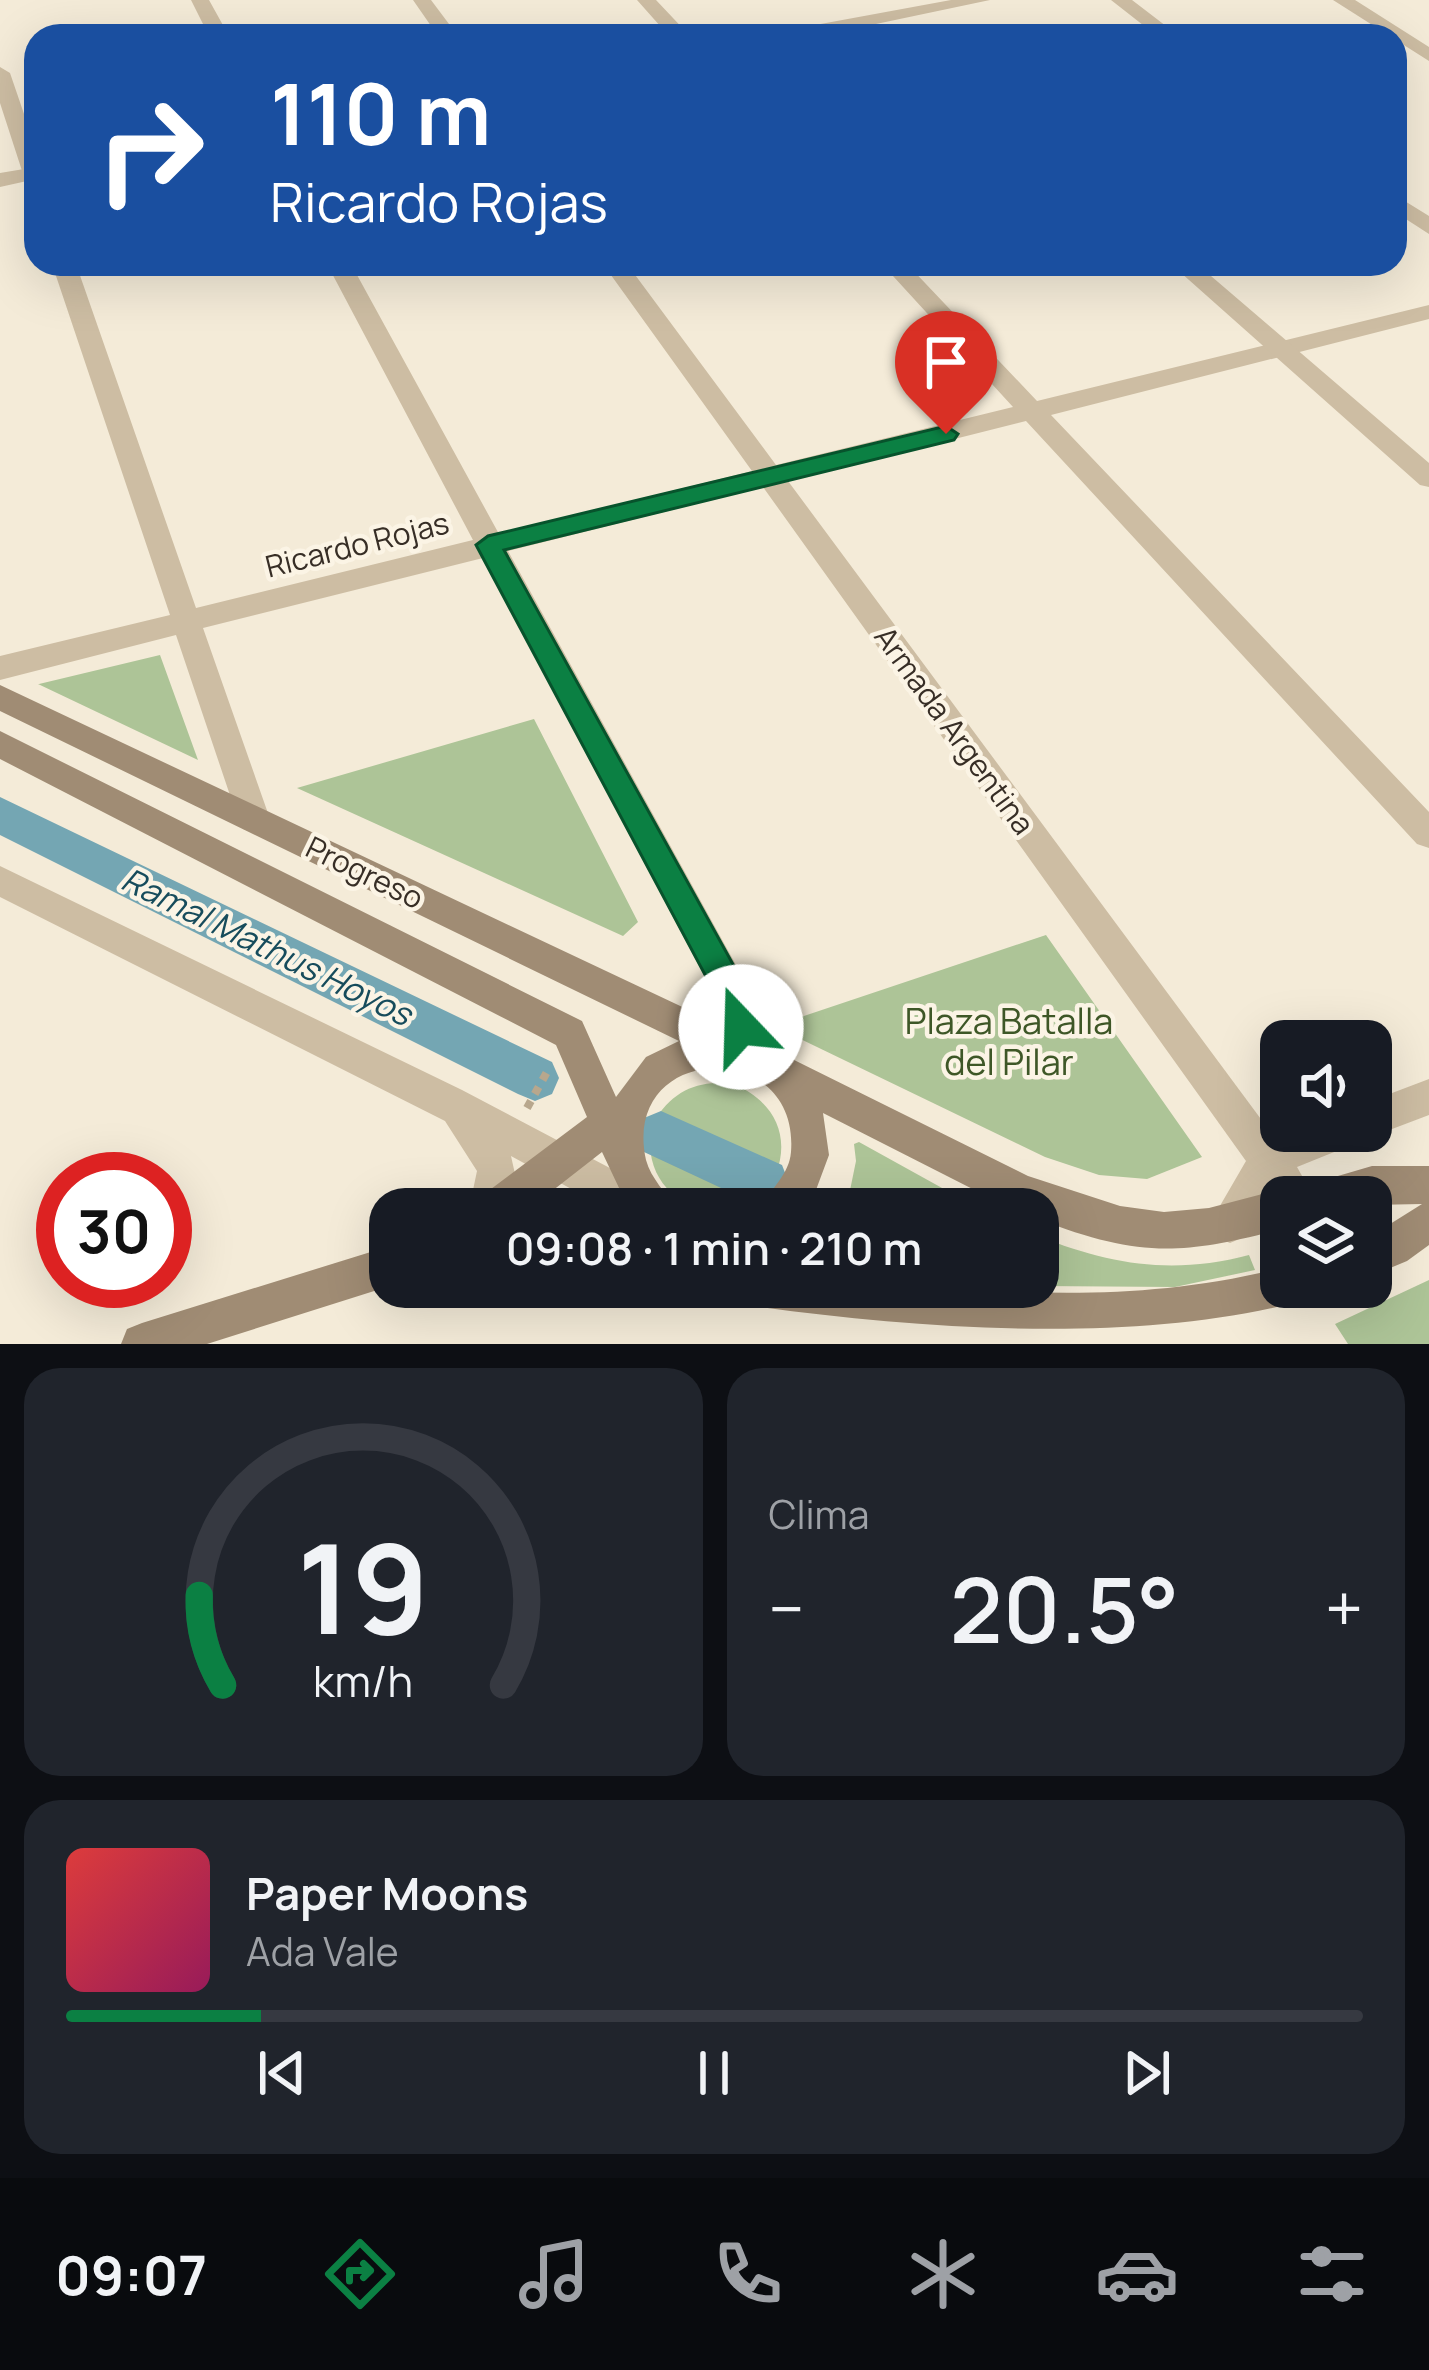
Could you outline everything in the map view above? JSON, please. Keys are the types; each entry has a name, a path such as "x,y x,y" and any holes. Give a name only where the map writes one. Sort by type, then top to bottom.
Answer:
{"main road":[{"name":"Progreso","path":"0,697 996,1180 1099,1222 1169,1232 1260,1215"},
{"name":"Progreso","path":"0,744 569,1033 621,1114 627,1164 640,1188"},
{"path":"525,1188 621,1114 661,1067 681,1056 749,1057 790,1084 810,1126 806,1173 796,1188"},
{"path":"1392,1185 1429,1185"},
{"path":"1392,1247 1429,1221"},
{"path":"142,1344 369,1273"},
{"path":"915,1308 1083,1318 1196,1311 1260,1294"},
{"path":"923,1308 930,1310"}],"street":[{"path":"646,0 669,24"},
{"path":"881,0 908,24"},
{"path":"851,24 981,0"},
{"path":"1120,0 1153,24"},
{"path":"1342,0 1380,24"},
{"path":"0,73 24,143"},
{"path":"68,276 254,819"},
{"path":"345,276 734,997 749,1057"},
{"name":"Armada Argentina","path":"624,276 1281,1176"},
{"path":"905,276 1429,835"},
{"path":"1197,276 1429,478"},
{"name":"Ricardo Rojas","path":"0,668 1429,312"},
{"path":"0,881 449,1103 609,1188"},
{"path":"1392,1111 1429,1097"},
{"path":"449,1103 478,1133 494,1160 498,1188"},
{"path":"1230,1223 1269,1159 1287,1152"}],"green space":[{"path":"160,655 198,760 38,684 39,684"},
{"path":"534,719 638,922 623,936 297,788"},
{"name":"Plaza Batalla del Pilar","path":"1046,935 1202,1157 1147,1179 1099,1175 1045,1157 788,1033 783,1023"},
{"path":"731,1083 757,1098 774,1118 781,1144 776,1174 656,1118 688,1089"},
{"path":"859,1142 942,1188 850,1188 854,1144"},
{"path":"650,1145 740,1188 667,1188 653,1165"},
{"path":"1059,1243 1142,1264 1194,1265 1249,1255 1255,1270 1175,1287 1059,1286"},
{"path":"1429,1280 1429,1344 1348,1344 1335,1324 1369,1308 1392,1308 1392,1297"}],"waterway":[{"name":"Ramal Mathus Hoyos","path":"0,815 535,1078"},
{"name":"Ramal Mathus Hoyos","path":"661,1135 764,1183"}],"route":[{"path":"741,1027 734,997 488,545 946,434"}]}
